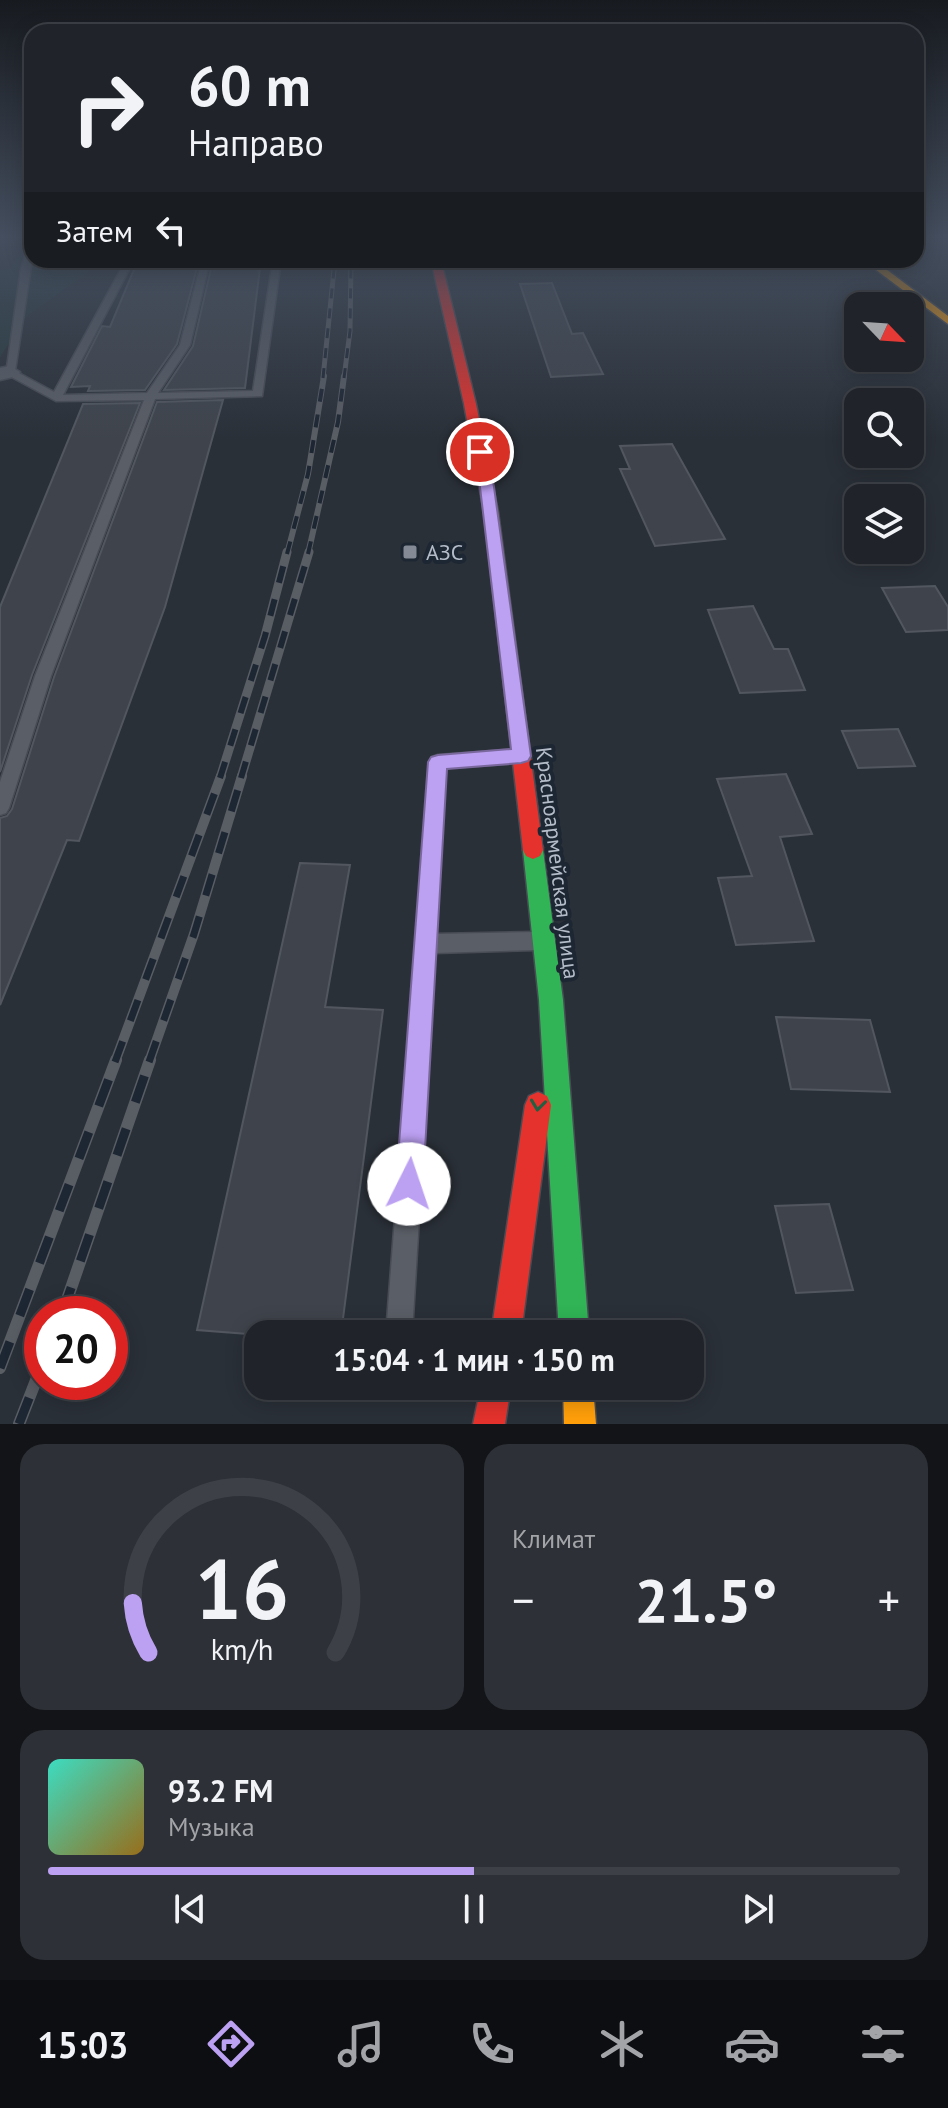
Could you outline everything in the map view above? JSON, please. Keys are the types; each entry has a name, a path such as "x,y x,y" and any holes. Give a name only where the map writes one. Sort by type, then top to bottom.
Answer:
{"main road":[{"name":"Красноармейская улица","path":"447,305 487,487 544,940 551,1000 573,1320"},
{"path":"928,305 948,321"},
{"path":"509,1320 551,1000"},
{"path":"489,1424 493,1400"},
{"path":"579,1400 580,1424"}],"lane":[{"path":"18,305 5,373 56,398 258,394 271,305"},
{"path":"56,398 106,305"},
{"path":"0,808 43,676 150,397 185,345 195,305"},
{"path":"400,1320 438,762 521,756"},
{"path":"426,944 544,940"}],"green space":[{"path":"0,305 42,305 27,316 0,357"}],"building":[{"path":"119,305 187,305 177,344 145,390 88,391 90,386 71,387 102,326 110,327"},
{"path":"202,305 255,305 245,388 164,390 193,346"},
{"path":"527,305 561,305 572,334 583,333 603,374 551,377"},
{"path":"223,400 165,607 79,841 67,840 0,1005 0,818 7,816 12,809 54,677 157,402"},
{"path":"140,403 32,675 0,772 0,607 83,404"},
{"path":"672,444 725,539 655,546 620,469 630,469 620,446"},
{"path":"935,586 948,607 948,630 906,632 882,588"},
{"path":"753,606 774,649 788,649 805,690 740,693 708,610"},
{"path":"898,729 915,766 858,768 842,731"},
{"path":"786,774 812,834 780,837 814,941 736,945 718,878 752,876 717,779"},
{"path":"300,863 350,865 325,1007 383,1010 343,1320 244,1320 244,1334 197,1330"},
{"path":"776,1017 870,1020 890,1092 791,1089"},
{"path":"829,1204 853,1290 796,1293 775,1206"}],"railway":[{"path":"323,378 330,305"},
{"path":"344,378 350,305"},
{"path":"287,554 308,474 324,376"},
{"path":"308,554 338,422 344,376"},
{"path":"220,778 265,636 287,552"},
{"path":"241,778 309,552"},
{"path":"115,1062 221,776"},
{"path":"149,1062 194,934 242,776"},
{"path":"0,1368 116,1060"},
{"path":"68,1296 150,1060"},
{"path":"19,1424 28,1400"}],"traffic: fast":[{"path":"533,850 551,1000 573,1320"}],"traffic: slow":[{"path":"928,305 948,321"},
{"path":"579,1400 580,1424"}],"traffic: jam":[{"path":"447,305 491,512 533,850"},
{"path":"508,1320 538,1105"},
{"path":"489,1424 493,1400"}],"place":[{"name":"АЗС","path":"410,552"}],"route":[{"path":"409,1184 438,762 521,756 480,452"}]}
